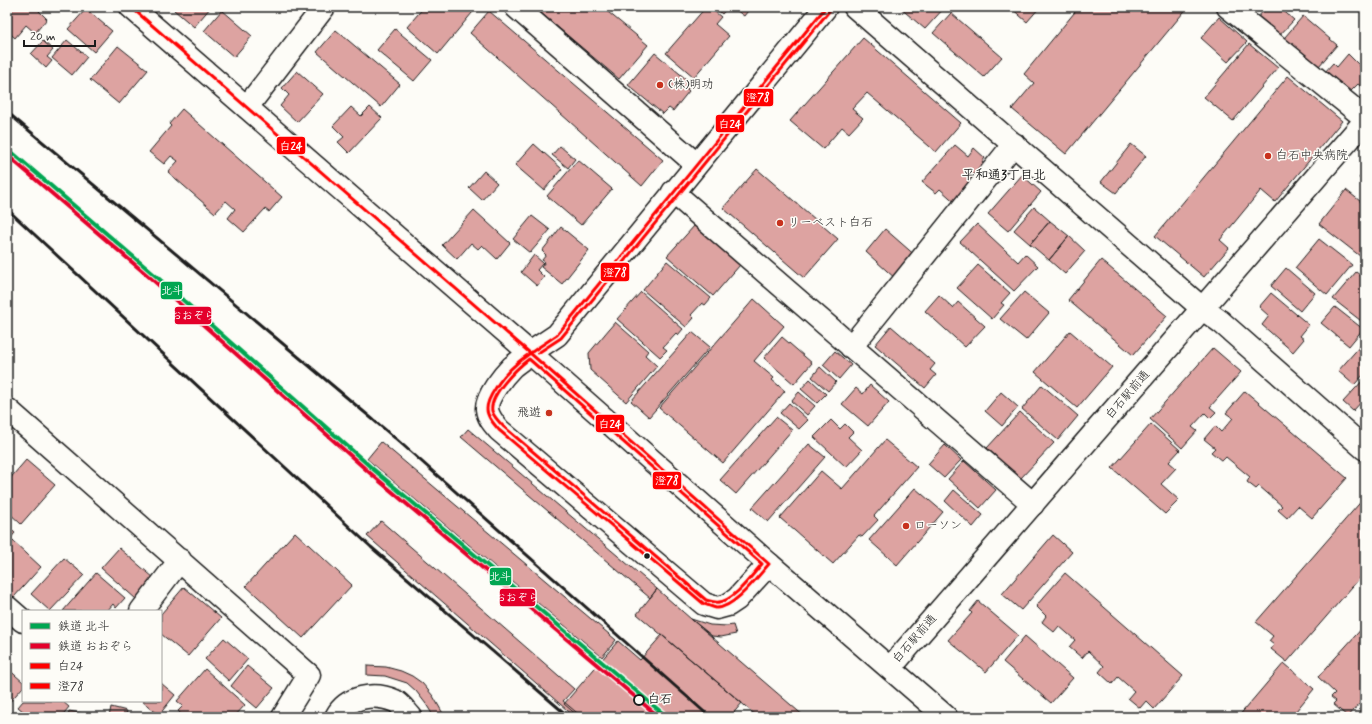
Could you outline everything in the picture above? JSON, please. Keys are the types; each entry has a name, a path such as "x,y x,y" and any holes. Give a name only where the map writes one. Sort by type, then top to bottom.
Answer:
{"street":[{"path":"131,7 530,353 769,564 946,717"},
{"path":"247,107 324,7"},
{"path":"516,7 696,164"},
{"path":"769,564 737,599 728,606 717,608 704,604 499,430 490,419 487,408 489,398 512,367 530,353 558,335 673,192 826,7"},
{"path":"855,7 1203,309 1221,322 1365,449"},
{"path":"1228,7 1365,120"},
{"name":"白石駅前通","path":"890,668 1203,309 1365,120"},
{"path":"851,346 1014,144"},
{"path":"673,192 1032,504"},
{"path":"7,409 309,675 283,717"},
{"path":"142,610 180,560"},
{"path":"7,607 22,620"},
{"path":"336,717 338,713 352,701 366,696 381,696 396,702 410,717"}],"building":[{"path":"7,7 43,7 39,11 47,19 35,33 26,25 15,38 7,31"},
{"path":"176,7 211,7 194,27 174,10"},
{"path":"424,7 477,7 438,54 407,27"},
{"path":"545,7 613,7 608,12 648,45 619,79 541,13"},
{"path":"706,7 709,7 721,17 715,24 729,36 694,77 666,53"},
{"path":"714,7 728,7 722,14"},
{"path":"732,7 751,7 744,16"},
{"path":"899,7 945,7 925,29"},
{"path":"1010,7 1040,7 1027,22"},
{"path":"1079,7 1188,7 1066,154 1012,109 1034,83 1024,74"},
{"path":"1267,7 1279,7 1294,20 1277,38 1256,19"},
{"path":"86,9 112,31 94,52 68,29"},
{"path":"222,10 252,36 234,57 204,31"},
{"path":"489,11 663,160 642,186 470,33"},
{"path":"951,13 1002,57 984,77 933,33"},
{"path":"1303,16 1337,45 1313,73 1279,44"},
{"path":"1219,17 1247,42 1228,62 1201,38"},
{"path":"395,29 432,60 414,81 377,50"},
{"path":"336,30 400,84 381,107 317,52"},
{"path":"863,38 961,123 936,152 867,93 852,109 863,118 849,133 842,127 823,149 790,121"},
{"path":"67,40 87,57 72,75 52,58"},
{"path":"43,41 53,50 47,57 52,61 46,68 31,54"},
{"path":"1249,44 1278,68 1233,121 1204,97"},
{"path":"118,46 148,70 119,104 90,80"},
{"name":"(株)明功","path":"655,53 692,84 687,89 689,91 673,111 669,108 663,114 628,85"},
{"path":"1348,54 1365,71 1365,88 1364,89 1358,84 1347,95 1324,73 1333,63 1337,67"},
{"path":"297,71 323,94 297,122 280,106 289,95 282,88"},
{"name":"白石中央病院","path":"1288,76 1342,121 1275,202 1261,190 1220,240 1229,248 1204,277 1155,236"},
{"path":"351,107 361,116 370,107 382,118 349,153 338,142 344,137 333,126"},
{"path":"182,109 282,197 269,212 265,209 244,232 228,218 235,209 226,201 215,213 168,172 178,161 171,156 164,164 149,152 171,126 169,124"},
{"path":"534,144 562,169 544,190 515,165"},
{"path":"1131,144 1146,156 1116,193 1101,182"},
{"path":"955,145 968,156 974,148 985,158 982,162 991,170 959,206 940,189 936,193 922,182"},
{"path":"560,146 575,159 568,168 552,155"},
{"path":"578,160 612,189 581,225 547,196"},
{"name":"リーベスト白石","path":"757,169 838,239 804,278 723,208"},
{"path":"484,171 497,183 482,200 469,188"},
{"path":"1365,171 1365,183 1359,178"},
{"path":"1022,175 1041,192 1008,231 988,214"},
{"path":"1346,190 1365,205 1365,260 1319,224"},
{"path":"1034,207 1050,221 1030,244 1014,230"},
{"path":"474,210 510,243 497,259 482,245 478,249 471,243 457,259 442,245"},
{"path":"532,216 550,230 530,253 513,239"},
{"path":"1050,221 1069,236 1049,260 1030,244"},
{"path":"977,224 1018,262 1025,254 1038,266 1014,291 960,242"},
{"path":"695,225 740,265 713,296 667,256"},
{"path":"561,227 589,250 562,284 541,267 545,262 542,260 546,255 542,251"},
{"path":"885,229 917,257 897,280 866,252"},
{"path":"1069,236 1085,251 1065,274 1049,260"},
{"path":"1319,239 1352,265 1327,295 1295,268"},
{"path":"534,255 543,263 537,270 544,277 537,286 521,272"},
{"path":"1101,260 1167,316 1133,355 1068,300"},
{"path":"667,261 711,298 705,305 702,303 691,315 694,318 686,327 643,290"},
{"path":"978,265 1010,293 1001,303 1004,305 992,319 957,288"},
{"path":"1286,268 1315,293 1300,311 1271,286"},
{"path":"1356,272 1365,279 1365,324 1333,299"},
{"path":"641,292 683,329 678,335 676,333 663,347 667,350 660,357 617,319"},
{"path":"1024,292 1049,313 1026,340 1000,319"},
{"path":"1271,293 1309,325 1300,336 1304,339 1293,352 1262,325 1269,316 1259,307"},
{"path":"939,295 953,308 958,302 985,326 965,347 925,311"},
{"path":"754,299 784,326 754,361 774,378 772,380 785,391 723,463 659,408"},
{"path":"1335,307 1363,329 1349,346 1321,323"},
{"path":"615,322 648,351 645,355 657,366 626,402 590,370 589,353"},
{"path":"891,326 935,364 930,370 936,375 925,388 875,345"},
{"path":"1070,331 1112,367 1077,408 1035,372"},
{"path":"692,332 710,347 649,417 631,401"},
{"path":"782,337 812,363 794,384 764,358"},
{"path":"1362,344 1365,346 1365,373 1354,385 1338,371"},
{"path":"1213,348 1241,372 1210,407 1216,412 1210,418 1205,413 1192,427 1197,431 1182,448 1150,419"},
{"path":"835,351 851,365 839,379 823,365"},
{"path":"820,367 836,382 828,391 812,377"},
{"path":"1365,378 1365,400 1364,399 1353,411 1343,402"},
{"path":"810,379 826,394 817,403 801,389"},
{"path":"870,385 889,402 868,426 842,404 856,388 863,394"},
{"path":"1042,385 1078,416 1058,440 1022,409"},
{"path":"1245,391 1347,478 1312,518 1298,506 1287,518 1278,510 1282,506 1259,486 1256,489 1247,482 1250,477 1226,457 1222,461 1211,452 1215,448 1204,439 1215,426 1221,432 1233,418 1226,413"},
{"path":"799,392 815,406 807,415 791,401"},
{"path":"1001,392 1018,407 1002,426 985,411"},
{"path":"789,403 808,420 799,429 780,413"},
{"path":"1020,412 1054,443 1020,479 987,448"},
{"path":"776,417 792,430 736,494 720,480"},
{"path":"831,420 840,429 845,424 853,432 848,437 862,450 846,467 814,437"},
{"path":"1151,424 1180,450 1169,462 1176,468 1161,484 1179,500 1165,514 1112,468"},
{"path":"468,429 657,589 650,598 461,437"},
{"path":"885,440 917,467 874,516 878,520 862,537 859,535 833,564 780,518 821,471 842,489"},
{"path":"381,442 616,640 602,657 367,459"},
{"path":"809,444 825,457 768,522 752,508"},
{"path":"945,445 961,460 944,478 928,464"},
{"path":"26,460 55,485 21,524 7,511 7,482"},
{"path":"964,461 996,490 980,508 948,479"},
{"name":"ローソン","path":"915,488 943,512 897,565 869,540"},
{"path":"954,490 983,515 973,527 945,501"},
{"path":"1365,497 1365,572 1287,662 1271,649 1274,645 1269,641 1273,636 1256,622"},
{"path":"381,521 574,689 563,701 582,717 575,717 367,536"},
{"path":"7,526 15,533 7,542"},
{"path":"295,532 352,585 303,638 246,586"},
{"path":"1053,535 1072,552 1021,610 1002,594"},
{"path":"13,541 41,567 14,597 7,590 7,547"},
{"path":"119,548 154,578 136,599 101,568"},
{"path":"64,558 84,575 51,610 49,610 31,594"},
{"path":"96,573 125,598 116,608 113,604 108,610 64,610"},
{"path":"1065,573 1183,676 1154,709 1146,701 1140,708 1128,698 1134,691 1118,677 1112,684 1099,672 1104,666 1088,651 1082,658 1069,647 1075,640 1059,626 1054,632 1042,622 1046,616 1036,606"},
{"path":"184,587 221,618 188,656 162,635 162,613"},
{"path":"657,589 805,717 758,717 637,614"},
{"path":"978,601 1018,635 986,672 948,640 972,613 970,611"},
{"path":"691,619 710,625 733,625 736,634 721,637 712,636"},
{"path":"1365,625 1365,697 1348,717 1333,704 1336,701 1331,697 1335,693 1318,677"},
{"path":"662,635 742,703 730,717 579,717 564,704 618,641 640,660"},
{"path":"1025,636 1073,678 1051,703 1003,662"},
{"path":"224,638 248,659 229,681 205,659"},
{"path":"1284,663 1314,689 1291,717 1238,717"},
{"path":"247,666 274,688 257,708 231,686"},
{"path":"367,666 386,667 412,676 422,683 433,696 445,717 434,717 416,691 407,683 385,676 367,675"},
{"path":"7,668 22,681 22,688 7,705"},
{"path":"205,669 245,705 234,717 184,717 178,711 183,706 177,701"},
{"path":"162,684 175,695 159,715 143,702 162,702"},
{"path":"22,702 63,702 69,707 61,717 30,717 18,707"},
{"path":"111,707 127,711 126,716 132,717 109,717"},
{"path":"69,711 96,716 96,717 68,717"}],"railway":[{"path":"7,112 395,438 710,717"},
{"path":"7,209 371,547 569,717"}],"rail line":[{"name":"北斗","path":"7,148 157,277 373,469 667,717"},
{"name":"おおぞら","path":"7,155 154,281 370,473 659,717"}],"transit line":[{"name":"白24","path":"131,7 530,353 769,564"},
{"name":"白24","path":"769,564 745,591 730,603 723,607 716,608 704,604 499,430 489,418 487,406 492,394 508,372 515,365 557,335 826,7"},
{"name":"澄78","path":"538,353 561,338 830,10"},
{"name":"澄78","path":"529,359 762,564 737,592 731,597 719,602 706,600 498,421 492,411 492,405 495,397 511,375 529,359"}],"place":[{"name":"(株)明功","path":"660,85"},
{"name":"白石中央病院","path":"1268,156"},
{"name":"リーベスト白石","path":"780,223"},
{"name":"飛遊","path":"549,413"},
{"name":"ローソン","path":"906,526"},
{"name":"白石","path":"639,700"}],"district":[{"name":"平和通3丁目北","path":"1004,175"}]}
